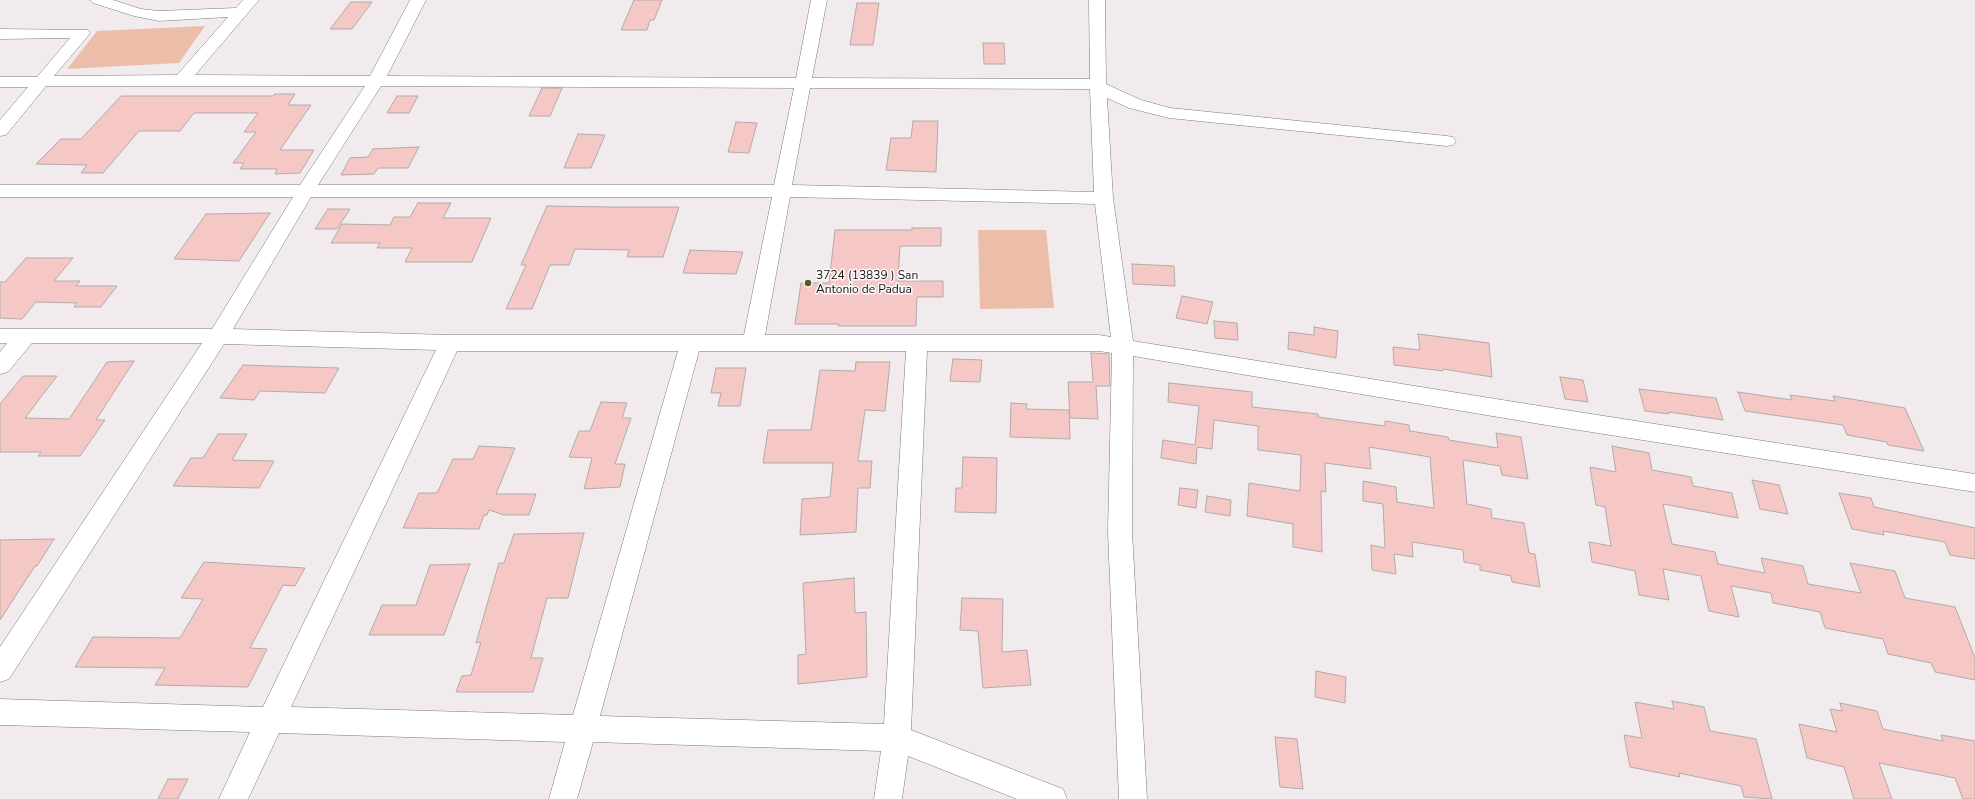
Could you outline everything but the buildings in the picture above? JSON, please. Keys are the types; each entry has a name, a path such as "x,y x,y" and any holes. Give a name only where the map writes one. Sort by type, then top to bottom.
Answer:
{"street":[{"path":"98,0 139,13 159,16 241,12"},
{"path":"182,80 251,0"},
{"path":"0,670 218,336 305,192 376,81 418,0"},
{"path":"753,342 819,0"},
{"path":"1097,0 1098,85 1104,198 1122,347 1120,532 1133,799"},
{"path":"0,34 82,33 0,131"},
{"path":"0,82 182,80 804,82 1098,85 1113,95 1135,104 1169,113 1447,141"},
{"path":"0,191 783,191 1104,198"},
{"path":"0,336 218,336 450,343 1099,343 1540,415 1975,483"},
{"path":"0,366 26,336"},
{"path":"563,799 584,729 691,342"},
{"path":"888,799 897,738 918,342"},
{"path":"233,799 450,343"},
{"path":"0,712 897,738 1053,799"}],"shaded area":[{"path":"205,26 179,63 67,69 97,31"},
{"path":"978,230 1046,230 1054,308 980,309"}],"place":[{"name":"3724 (13839 ) San Antonio de Padua","path":"808,283"}]}
